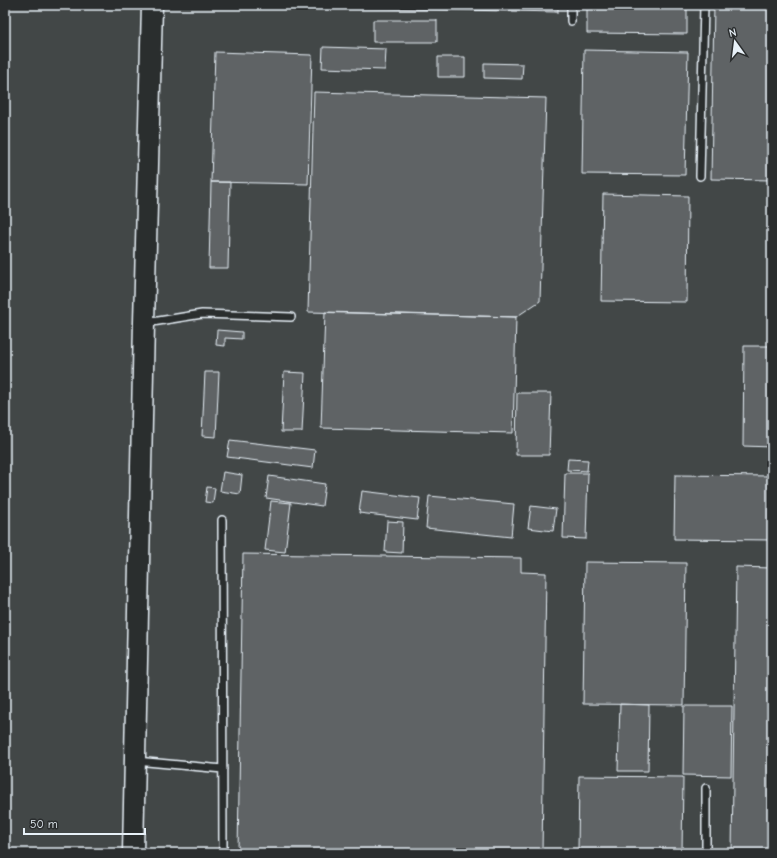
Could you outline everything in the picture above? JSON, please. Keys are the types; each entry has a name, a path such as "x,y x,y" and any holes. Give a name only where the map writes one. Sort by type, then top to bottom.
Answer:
{"main road":[{"path":"133,853 152,5"}],"lane":[{"path":"571,5 571,21"},
{"path":"700,176 704,5"},
{"path":"144,323 202,314 291,317"},
{"path":"222,520 224,853"},
{"path":"135,760 223,769"},
{"path":"706,788 706,853"}],"shaded area":[{"path":"5,5 772,5 772,853 5,853"}],"building":[{"path":"558,5 558,12 265,6"},
{"path":"587,5 687,5 687,34 587,33"},
{"path":"714,5 772,5 772,180 711,179"},
{"path":"373,20 437,20 437,42 373,42"},
{"path":"323,47 386,49 385,70 322,68"},
{"path":"584,50 688,52 685,175 582,174"},
{"path":"215,52 312,55 308,184 211,182"},
{"path":"438,57 465,57 465,77 438,77"},
{"path":"484,63 523,64 522,79 484,78"},
{"path":"314,92 546,98 540,301 516,317 308,312"},
{"path":"211,182 230,182 228,268 209,268"},
{"path":"603,194 688,196 687,302 601,301"},
{"path":"325,312 516,317 513,433 321,428"},
{"path":"217,330 242,332 242,339 225,338 225,346 216,345"},
{"path":"744,346 772,346 772,447 743,446"},
{"path":"205,372 219,372 216,437 202,436"},
{"path":"284,372 305,373 302,432 281,432"},
{"path":"517,393 551,393 549,455 516,455"},
{"path":"230,440 315,450 313,468 227,457"},
{"path":"568,459 588,460 587,471 567,470"},
{"path":"223,472 242,475 240,494 220,491"},
{"path":"565,473 588,473 586,539 563,538"},
{"path":"675,475 772,476 772,540 674,539"},
{"path":"269,476 325,484 322,506 266,498"},
{"path":"207,487 215,488 213,503 205,502"},
{"path":"362,491 420,498 417,520 359,513"},
{"path":"429,496 514,504 511,537 426,528"},
{"path":"271,501 291,503 285,552 265,550"},
{"path":"531,506 556,509 553,531 528,528"},
{"path":"387,521 403,522 402,553 385,552"},
{"path":"243,554 521,558 521,572 546,573 542,853 311,853 238,851"},
{"path":"585,562 686,563 684,705 583,704"},
{"path":"736,567 772,568 772,853 732,853"},
{"path":"620,704 649,705 648,771 618,771"},
{"path":"684,706 732,706 731,776 683,775"},
{"path":"579,776 683,777 682,853 578,853"}]}
